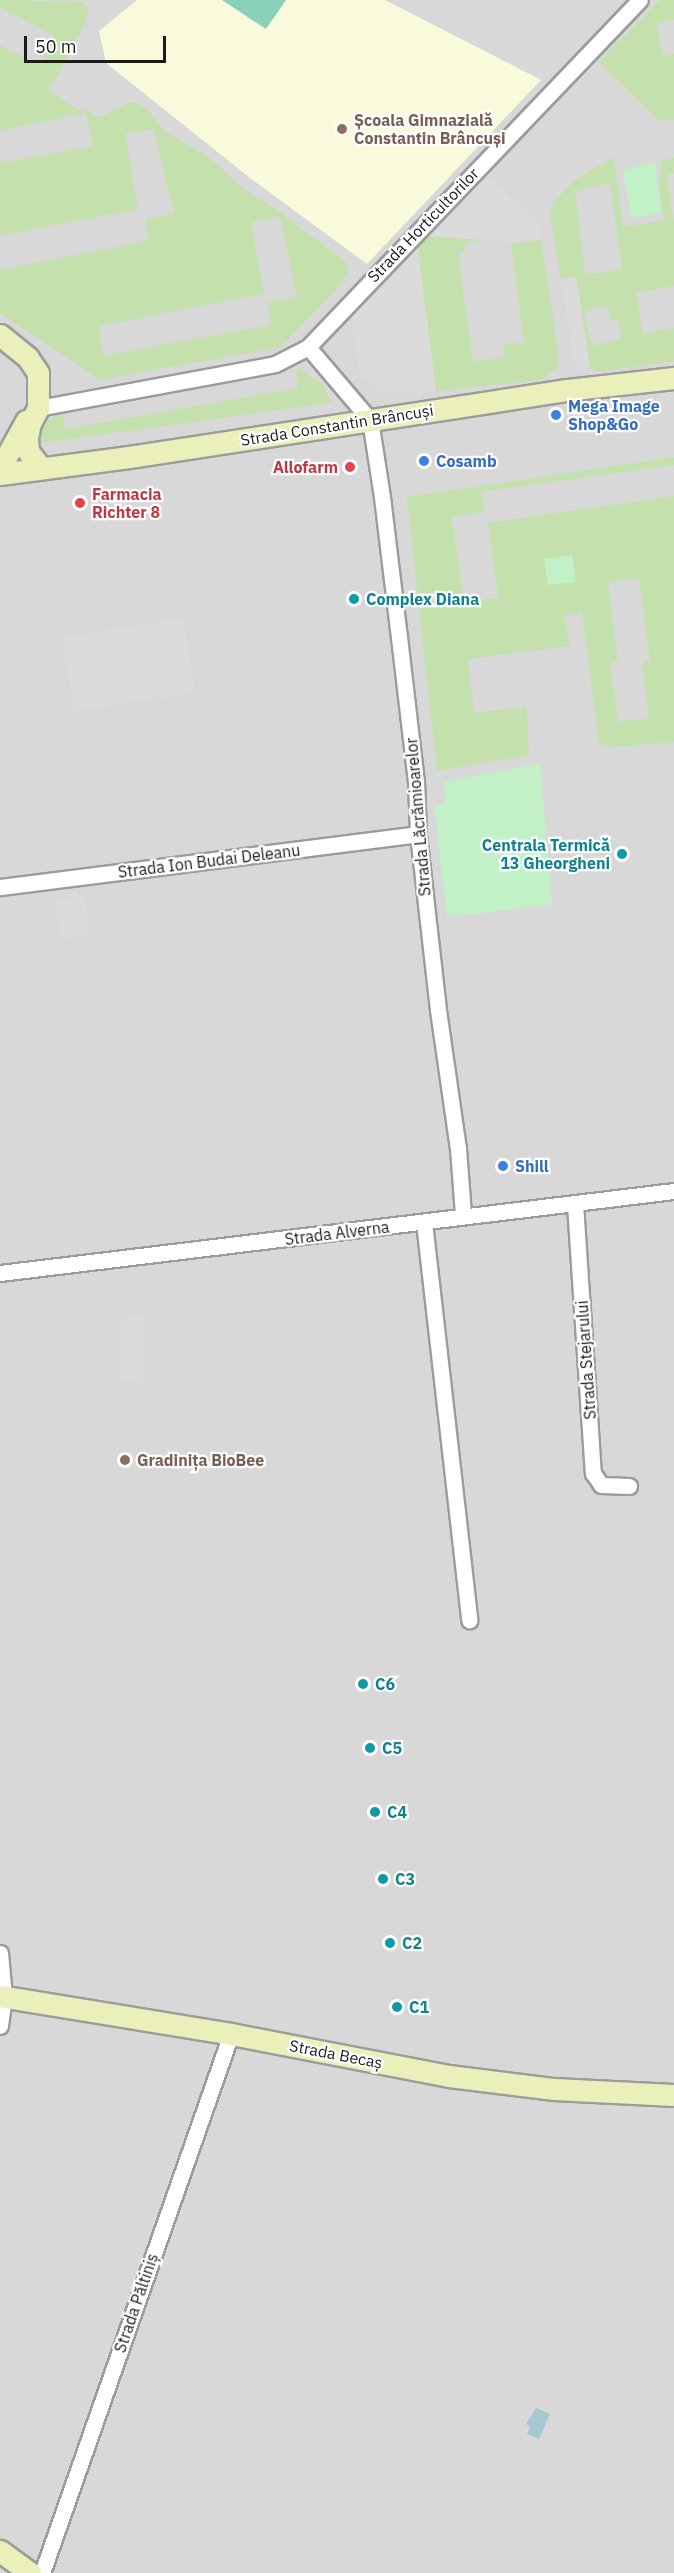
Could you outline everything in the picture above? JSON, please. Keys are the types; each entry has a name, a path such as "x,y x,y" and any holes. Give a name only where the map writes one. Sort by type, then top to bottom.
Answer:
{"main road":[{"path":"0,335 28,358 38,373 38,408 30,423 27,437 28,451 41,468"},
{"name":"Strada Constantin Brâncuși","path":"0,474 567,390 674,378"},
{"path":"0,468 10,454 20,430 38,408"},
{"name":"Strada Becaș","path":"2,1996 231,2034 448,2076 554,2089 674,2094"},
{"path":"0,2551 30,2573"}],"street":[{"name":"Strada Horticultorilor","path":"38,408 275,363 308,347 381,268 640,0"},
{"path":"308,347 370,420"},
{"name":"Strada Lăcrămioarelor","path":"370,420 382,497 413,759 418,834 438,1010 458,1148 463,1215"},
{"name":"Strada Ion Budai Deleanu","path":"0,887 418,834"},
{"name":"Strada Alverna","path":"0,1273 674,1191"},
{"name":"Strada Stejarului","path":"575,1204 593,1473 601,1485 629,1486"},
{"path":"424,1222 469,1620"},
{"path":"0,1953 2,1996 0,2026"},
{"name":"Strada Păltiniș","path":"42,2573 231,2034"}],"shaded area":[{"path":"0,0 674,0 674,2573 0,2573"},
{"name":"Școala Gimnazială Constantin Brâncuși","path":"137,0 385,0 541,80 367,264 250,178 106,63 99,31"},
{"path":"484,173 540,223 541,240 501,244 500,238 486,240 424,236"},
{"path":"417,242 436,391 381,393 360,375 351,313"},
{"path":"576,277 590,368 575,370 561,279"},
{"path":"183,617 195,693 74,711 62,638"},
{"path":"84,896 91,934 62,939 55,901"},
{"path":"143,1313 144,1381 121,1382 119,1321"}],"green space":[{"path":"0,0 84,2 89,12 84,26 49,90 76,109 86,110 95,116 103,116 128,103 136,103 146,108 164,131 207,156 248,192 272,206 346,262 349,272 339,287 281,347 100,380 0,313 0,270 148,241 145,219 174,214 153,129 125,134 138,209 0,236 0,163 93,146 86,113 0,131 0,45 40,65 55,36 0,7","holes":["280,216 297,298 268,302 271,325 103,356 99,326 264,294 251,222"]},
{"path":"222,0 286,0 266,29"},
{"path":"660,0 674,0 674,20 657,23 662,56 674,54 674,119 659,121 599,62"},
{"path":"614,157 623,227 665,220 659,189 662,160 674,157 674,173 667,175 674,223 674,286 636,293 643,333 674,328 674,361 597,372 590,368 576,277 561,279 550,216 554,202 576,179","holes":["610,183 622,269 585,275 575,191","607,306 611,321 618,320 622,339 592,346 584,311"]},
{"path":"655,162 661,213 631,218 623,170"},
{"path":"424,236 486,240 465,243 466,251 458,253 473,362 505,357 504,345 524,342 511,243 541,240 557,343 558,367 542,380 436,391 417,242"},
{"path":"299,368 323,384 331,403 41,443 41,427 57,414 63,413 65,429 298,388 296,370"},
{"path":"674,457 674,465 481,492 484,512 452,517 464,603 498,598 488,523 674,496 674,742 616,747 599,744 582,612 564,615 570,646 468,659 474,713 527,707 529,755 437,771 407,497","holes":["639,578 650,661 642,662 649,718 618,722 610,663 618,661 608,583"]},
{"path":"572,555 576,582 548,585 544,559"},
{"path":"540,763 552,905 447,917 434,805 446,805 444,782"}],"water":[{"path":"536,2408 550,2414 539,2439 527,2434 530,2427 526,2424"}],"place":[{"name":"Școala Gimnazială Constantin Brâncuși","path":"342,129"},
{"name":"Mega Image Shop&Go","path":"556,415"},
{"name":"Cosamb","path":"424,461"},
{"name":"Allofarm","path":"350,467"},
{"name":"Farmacia Richter 8","path":"80,503"},
{"name":"Complex Diana","path":"354,599"},
{"name":"Centrala Termică 13 Gheorgheni","path":"622,854"},
{"name":"Shill","path":"503,1166"},
{"name":"Gradinița BioBee","path":"125,1460"},
{"name":"C6","path":"363,1684"},
{"name":"C5","path":"370,1748"},
{"name":"C4","path":"375,1812"},
{"name":"C3","path":"383,1879"},
{"name":"C2","path":"390,1943"},
{"name":"C1","path":"397,2007"}]}
